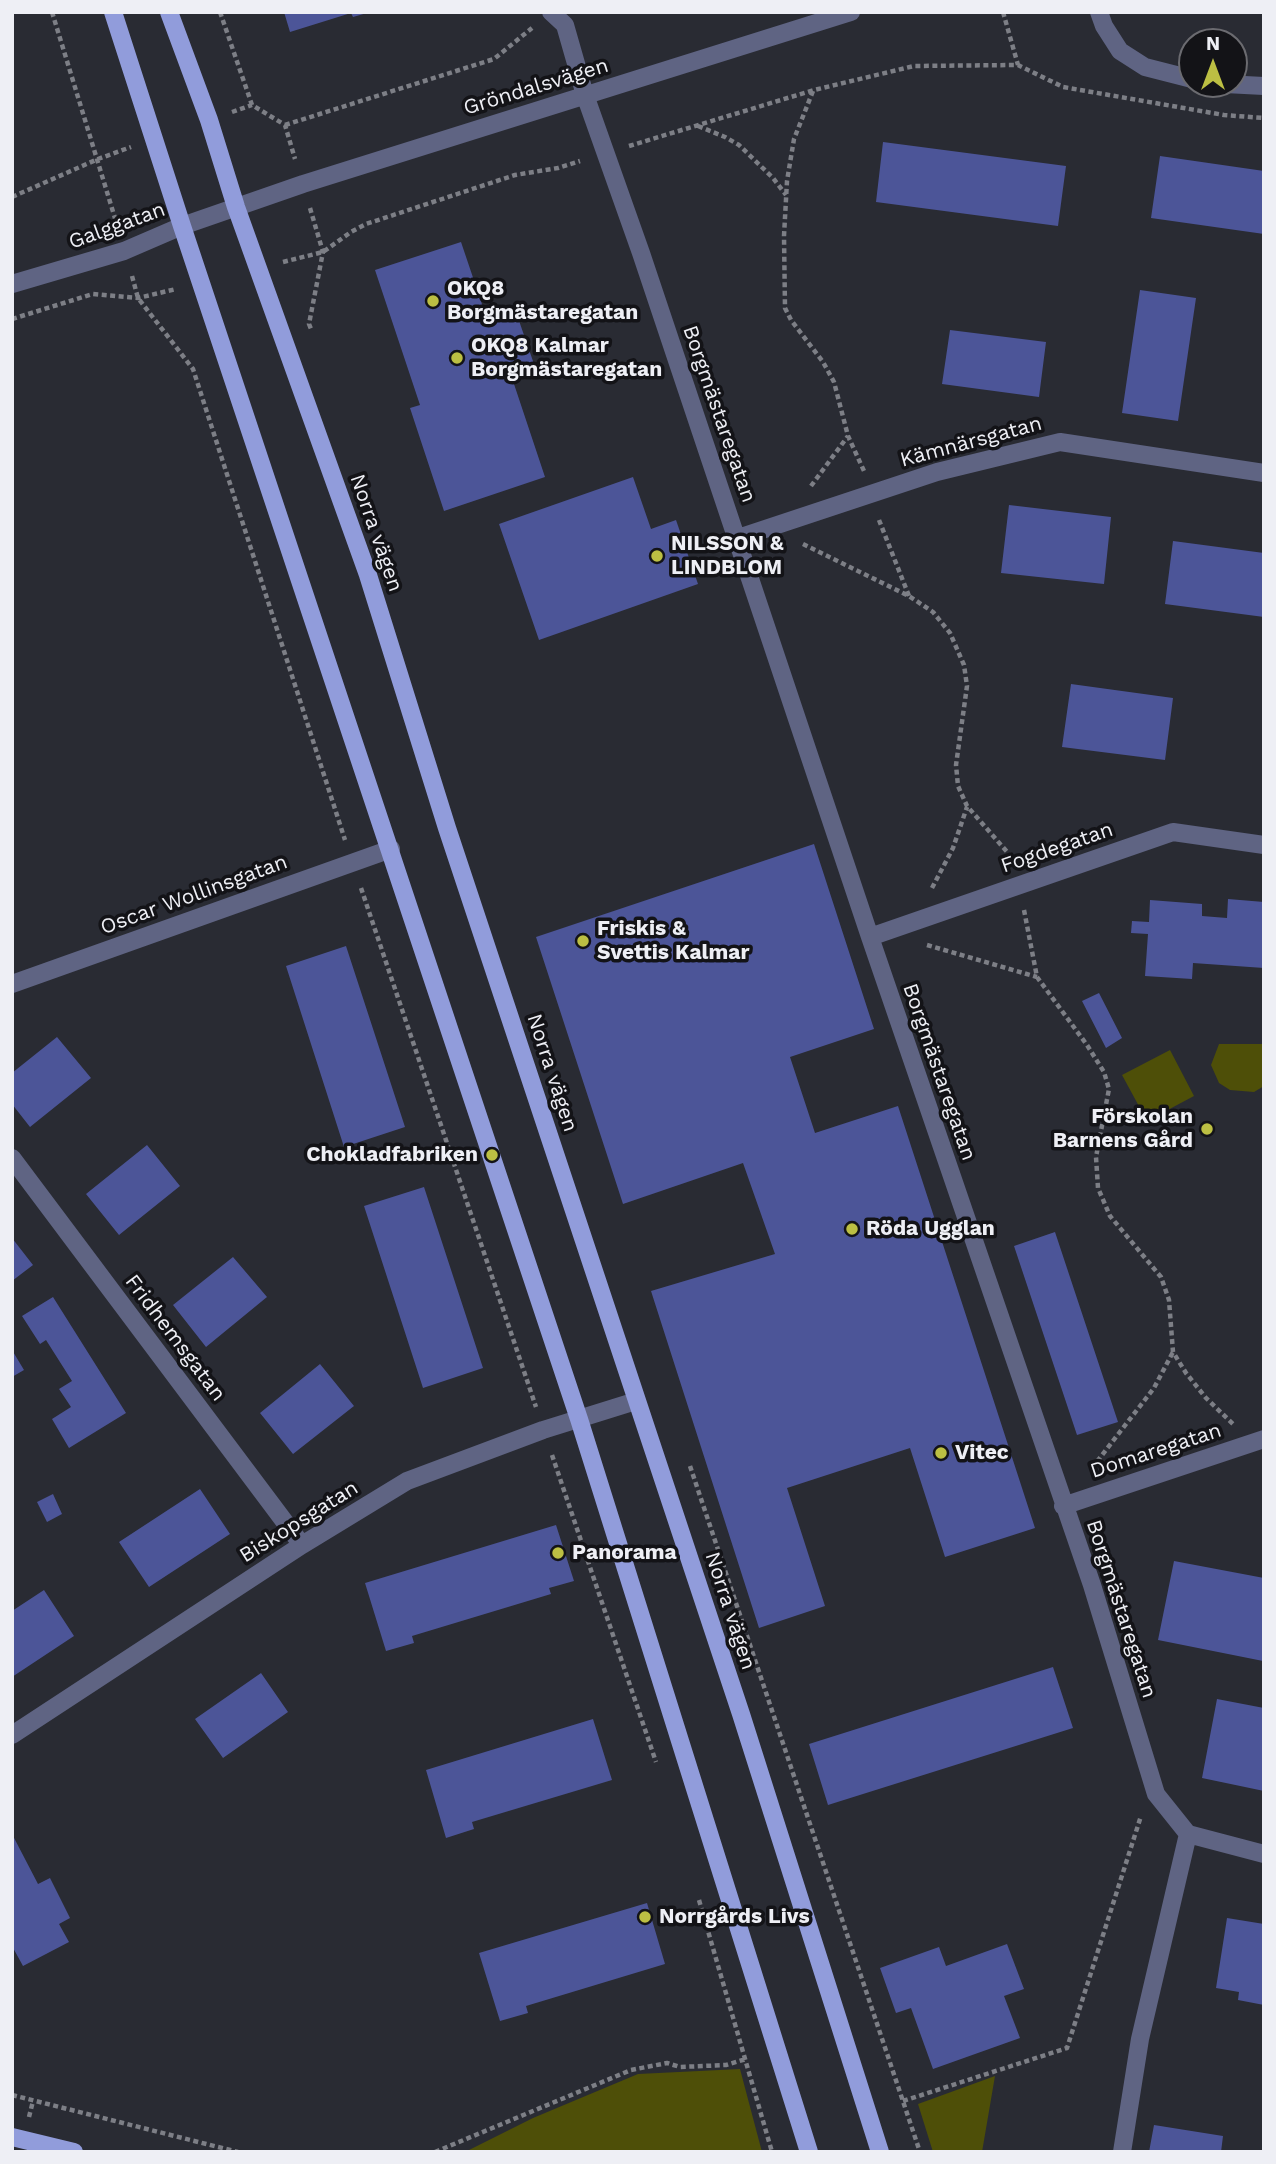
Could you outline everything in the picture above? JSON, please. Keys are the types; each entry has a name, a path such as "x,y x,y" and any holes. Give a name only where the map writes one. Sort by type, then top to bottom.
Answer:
{"main road":[{"path":"113,12 579,1419 809,2152"},
{"name":"Norra vägen","path":"169,12 368,575 447,828 741,1714 880,2152"},
{"path":"12,2137 75,2152"}],"street":[{"name":"Gröndalsvägen","path":"236,207 851,12"},
{"path":"1098,12 1120,51 1145,67 1178,75"},
{"name":"Borgmästaregatan","path":"547,16 565,25 585,95 738,538 870,937 1091,1586 1156,1794 1188,1834"},
{"name":"Galggatan","path":"12,285 124,250 236,207"},
{"name":"Kämnärsgatan","path":"738,538 937,472 1060,442 1264,473"},
{"name":"Fogdegatan","path":"870,937 1173,832 1264,845"},
{"name":"Oscar Wollinsgatan","path":"12,984 391,849"},
{"name":"Fridhemsgatan","path":"12,1158 302,1545"},
{"name":"Biskopsgatan","path":"12,1735 302,1545 407,1481 543,1430 636,1401"},
{"name":"Domaregatan","path":"1063,1506 1264,1439"},
{"path":"1122,2152 1140,2039 1188,1834 1264,1854"}],"path":[{"path":"12,197 98,159 52,12"},
{"path":"220,12 252,105 285,125 494,59 547,16"},
{"path":"1003,12 1018,65"},
{"path":"314,337 309,324 323,252 366,224 515,176 558,168 814,90 914,66 1018,65 1063,87 1224,115 1264,118"},
{"path":"814,90 794,139 786,196 785,308 834,382 848,436 866,475"},
{"path":"698,125 739,145 786,196"},
{"path":"12,319 93,294 138,298 193,369 352,862 657,1766"},
{"path":"804,495 848,436"},
{"path":"877,515 909,596"},
{"path":"799,542 909,596 933,612 950,633 964,665 967,686 956,765 958,786 967,806 1015,861"},
{"path":"931,891 953,848 967,806"},
{"path":"1024,909 1037,976 1087,1045 1104,1072 1109,1088 1096,1157 1098,1188 1110,1216 1161,1277 1169,1300 1172,1352 1154,1388 1092,1468"},
{"path":"921,943 1037,976"},
{"path":"426,1079 433,1082"},
{"path":"465,1197 469,1188"},
{"path":"1172,1352 1206,1398 1241,1431"},
{"path":"689,1465 920,2152"},
{"path":"904,2101 1067,2048 1140,1816 1156,1794"},
{"path":"698,1897 772,2152"},
{"path":"435,2152 631,2070 667,2063 680,2067 715,2065 746,2059"},
{"path":"12,2095 237,2152"}],"shaded area":[{"path":"1219,1044 1264,1044 1264,1086 1254,1092 1230,1090 1219,1083 1211,1065"},
{"path":"1170,1050 1194,1096 1147,1121 1122,1075"},
{"path":"740,2069 762,2152 465,2152 533,2118 638,2074"},
{"path":"995,2076 982,2152 933,2152 918,2104"}],"building":[{"path":"284,12 367,13 353,17 351,13 290,32"},
{"path":"883,142 1066,166 1058,226 876,202"},
{"path":"1160,156 1264,171 1264,234 1151,218"},
{"path":"461,242 488,322 516,312 535,367 511,375 545,477 444,511 410,408 420,405 375,270"},
{"path":"1140,290 1196,298 1178,421 1122,413"},
{"path":"950,330 1046,342 1039,397 942,384"},
{"path":"633,477 651,529 676,520 698,584 539,640 499,524"},
{"path":"1009,505 1111,517 1104,584 1001,573"},
{"path":"1173,541 1264,553 1264,617 1165,604"},
{"path":"1071,684 1173,698 1165,760 1062,747"},
{"name":"Röda Ugglan","path":"814,844 874,1029 790,1057 815,1133 898,1106 1035,1528 945,1557 910,1448 787,1488 825,1606 759,1628 651,1291 775,1254 743,1163 623,1204 536,937"},
{"path":"1228,899 1264,902 1264,968 1193,963 1192,979 1145,976 1148,934 1131,933 1132,921 1149,922 1150,900 1202,904 1202,916 1227,918"},
{"path":"346,946 405,1127 344,1147 286,966"},
{"path":"1099,993 1122,1038 1106,1048 1082,1001"},
{"path":"57,1037 91,1078 30,1127 12,1104 12,1073"},
{"path":"147,1145 180,1186 119,1235 86,1194"},
{"path":"424,1187 483,1368 423,1388 364,1206"},
{"path":"1055,1232 1118,1422 1077,1435 1014,1246"},
{"path":"12,1238 33,1265 12,1281"},
{"path":"233,1257 267,1297 206,1347 173,1305"},
{"path":"53,1297 126,1413 69,1448 52,1419 71,1407 59,1389 72,1381 46,1340 40,1344 22,1316"},
{"path":"12,1350 24,1370 12,1377"},
{"path":"320,1364 354,1406 293,1454 260,1413"},
{"path":"200,1489 230,1534 149,1587 119,1542"},
{"path":"53,1494 62,1514 47,1522 37,1502"},
{"path":"556,1525 574,1581 549,1588 551,1594 412,1636 414,1643 386,1651 365,1583"},
{"path":"1174,1561 1264,1578 1263,1661 1158,1640"},
{"path":"44,1590 74,1636 12,1677 12,1611"},
{"path":"1053,1667 1073,1728 828,1805 809,1744"},
{"path":"261,1673 288,1712 223,1758 195,1719"},
{"path":"1217,1699 1264,1708 1264,1791 1202,1778"},
{"path":"593,1719 612,1780 472,1822 474,1829 446,1838 426,1770"},
{"path":"12,1834 38,1884 50,1878 70,1918 59,1924 69,1942 23,1966 12,1946"},
{"path":"647,1903 665,1964 526,2006 528,2013 500,2021 479,1953"},
{"path":"1227,1918 1264,1924 1264,2005 1238,2000 1239,1992 1216,1988"},
{"path":"1007,1944 1024,1989 1004,1996 1020,2038 933,2069 911,2008 896,2013 880,1968 939,1947 946,1966"},
{"path":"1154,2125 1223,2136 1221,2152 1149,2152"}],"place":[{"name":"OKQ8 Borgmästaregatan","path":"433,301"},
{"name":"OKQ8 Kalmar Borgmästaregatan","path":"457,358"},
{"name":"NILSSON & LINDBLOM","path":"657,556"},
{"name":"Friskis & Svettis Kalmar","path":"583,941"},
{"name":"Förskolan Barnens Gård","path":"1207,1129"},
{"name":"Chokladfabriken","path":"492,1155"},
{"name":"Röda Ugglan","path":"852,1229"},
{"name":"Vitec","path":"941,1453"},
{"name":"Panorama","path":"558,1553"},
{"name":"Norrgårds Livs","path":"645,1917"}]}
